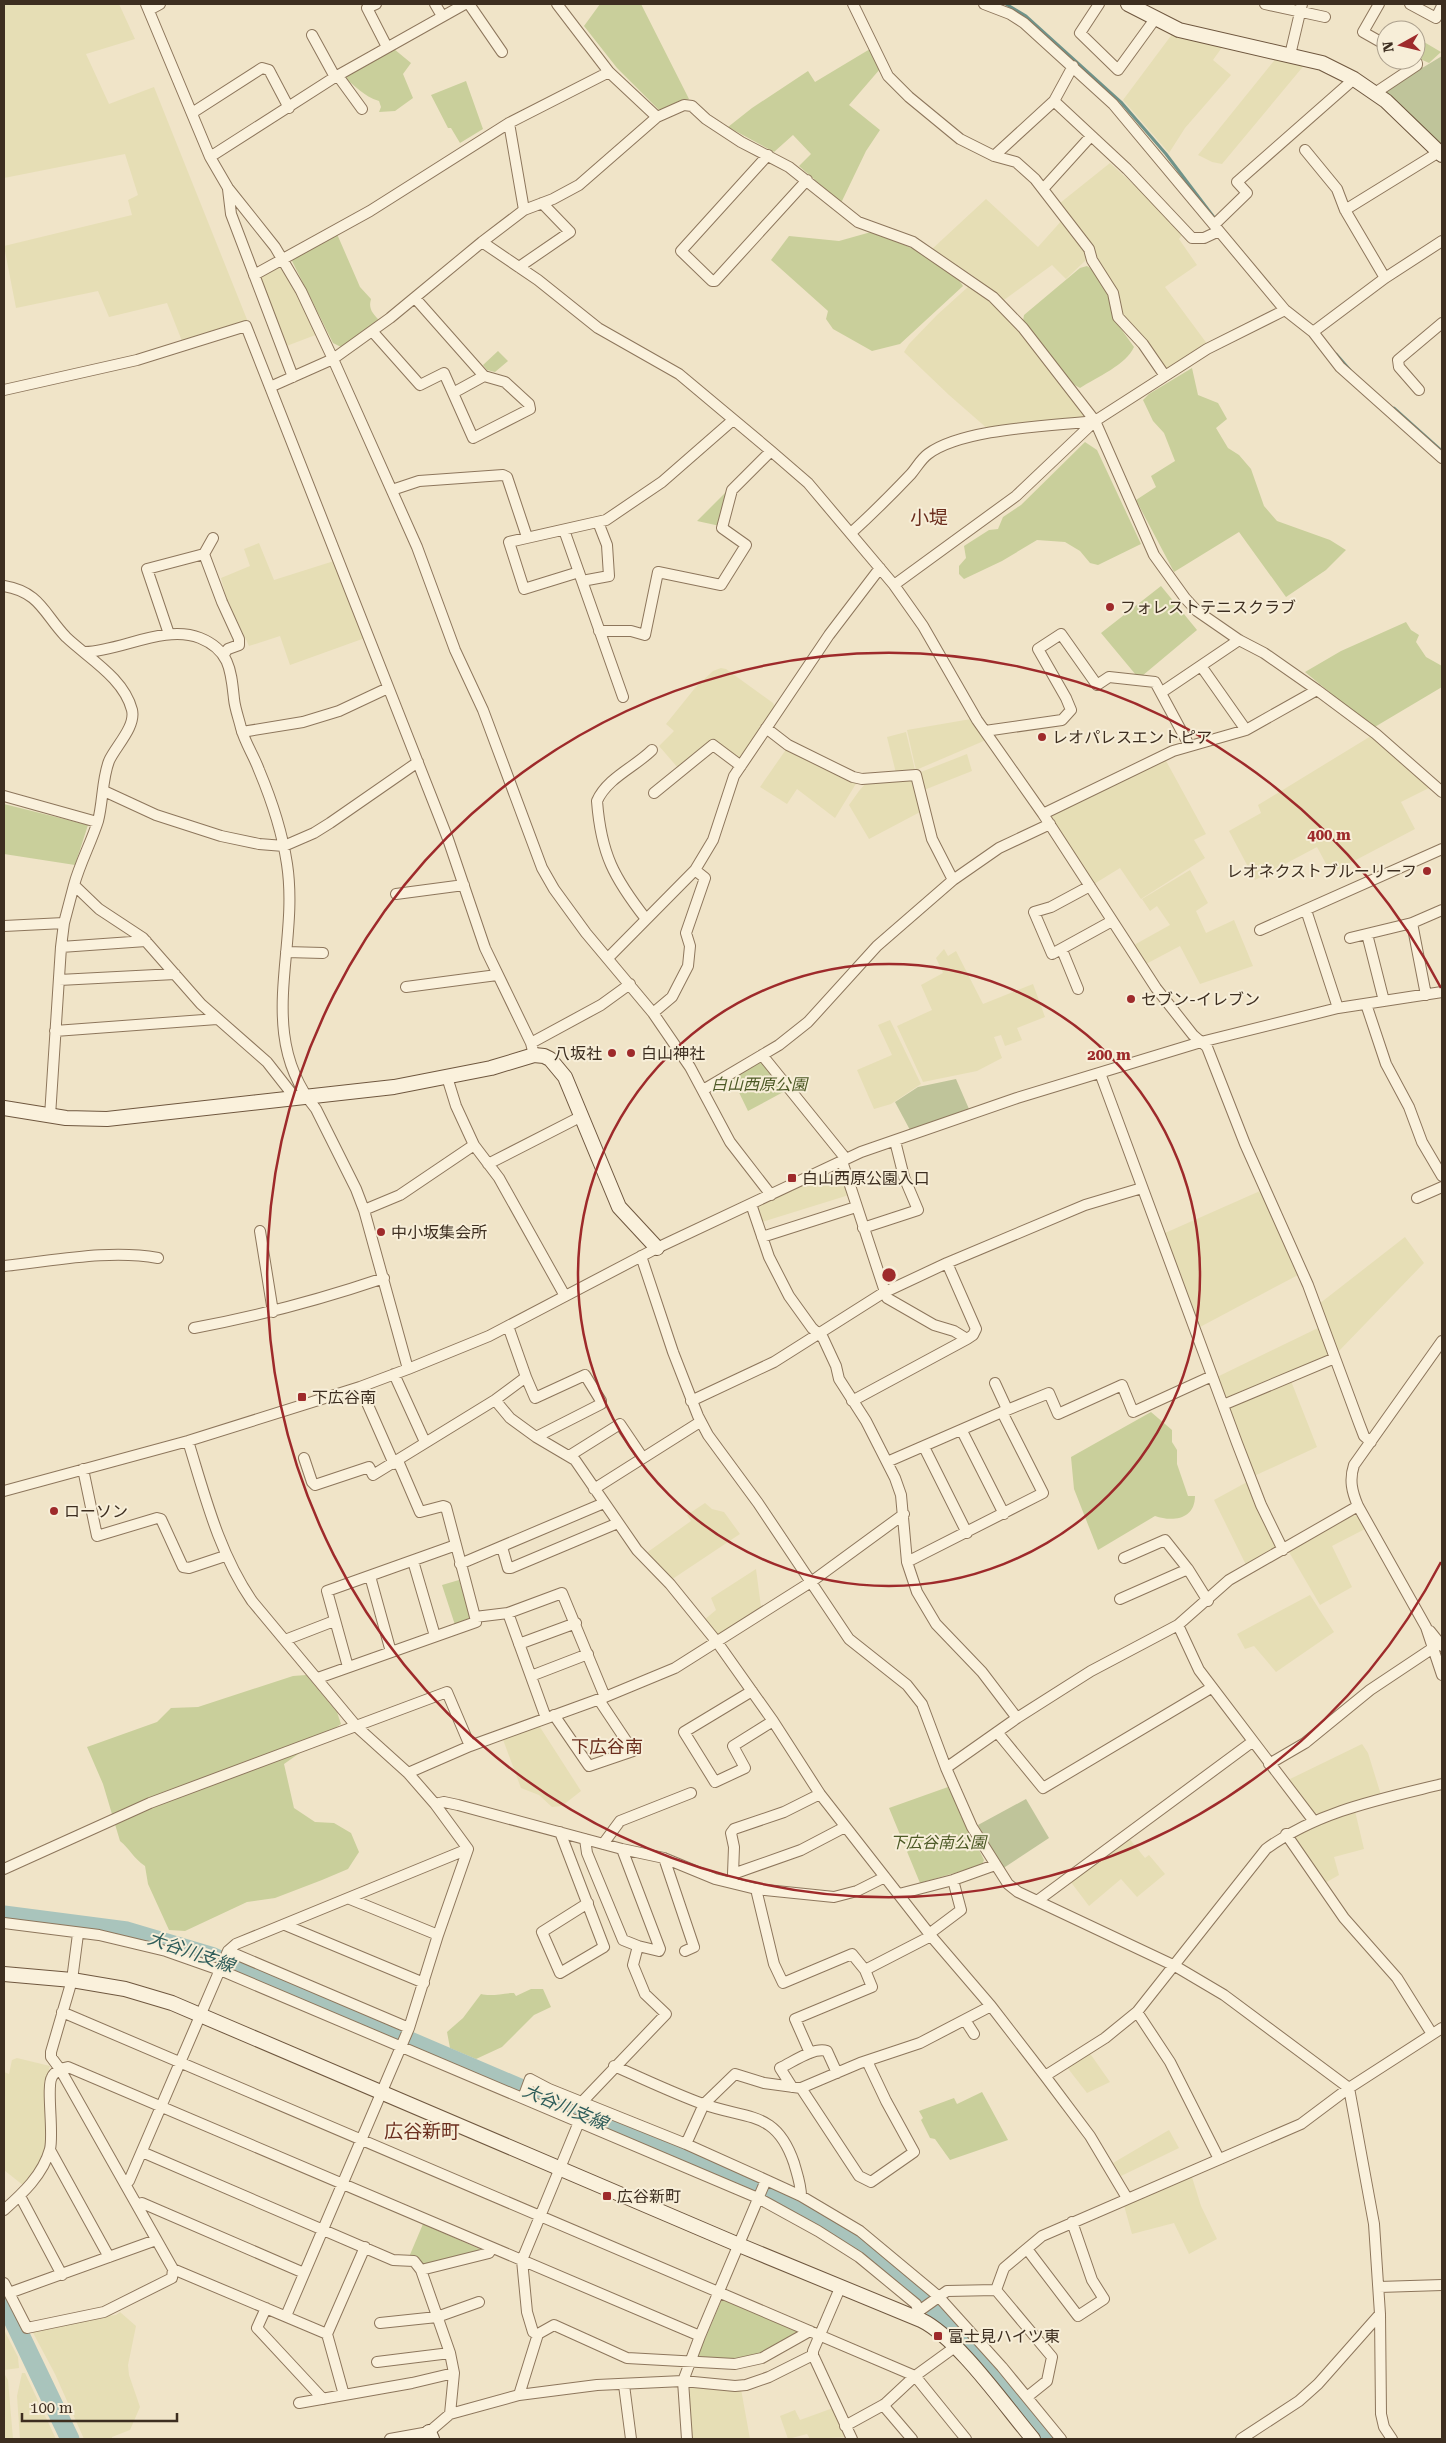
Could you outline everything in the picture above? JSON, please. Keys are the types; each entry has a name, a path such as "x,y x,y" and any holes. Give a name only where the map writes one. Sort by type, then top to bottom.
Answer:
{"street":[{"path":"160,4 148,7 210,157 228,188 275,246 301,291 333,359 392,490 440,604 455,650 483,710 542,868 568,910 653,1013 690,1067 730,1142 771,1195"},
{"path":"376,4 367,8 387,47"},
{"path":"434,4 442,16"},
{"path":"210,157 336,77 465,4"},
{"path":"469,4 502,52"},
{"path":"557,4 609,72 657,117"},
{"path":"853,4 888,76 960,139 994,156 1016,162 1043,189 1089,249 1092,260 1113,293 1118,317 1143,344 1164,376"},
{"path":"984,4 1010,14 1024,23 1113,104 1285,310 1313,332 1340,367 1442,458"},
{"path":"1099,4 1080,33 1118,70 1152,12"},
{"path":"1128,4 1152,12 1179,30 1322,63 1354,79 1375,93 1441,154 1345,210"},
{"path":"1265,4 1301,8 1325,17"},
{"path":"1376,39 1363,32 1379,4"},
{"path":"1410,4 1436,18 1442,6"},
{"path":"1290,55 1301,8"},
{"path":"312,35 336,77 362,109"},
{"path":"994,156 1054,101 1073,66"},
{"path":"192,113 262,68 269,70 289,108"},
{"path":"1375,93 1410,70"},
{"path":"254,275 370,211 509,124 609,72"},
{"path":"1054,101 1145,186 1192,238 1204,238 1216,228 1247,194 1237,182 1354,79"},
{"path":"270,387 333,359 415,298 524,210 579,185 657,117 687,104 741,142 768,155 807,180 858,222 913,242 993,297 1023,328 1095,421 1154,555 1180,592 1197,611 1239,640 1264,653 1317,690 1376,734 1442,792"},
{"path":"509,124 524,210"},
{"path":"1043,189 1091,136"},
{"path":"1305,150 1336,189 1345,210 1386,278"},
{"path":"768,155 681,251 712,281 715,281 734,261 807,180"},
{"path":"228,188 231,214 293,377"},
{"path":"519,267 570,232 542,203"},
{"path":"1313,332 1386,278 1442,241"},
{"path":"482,242 570,304 598,328 679,374 808,483 894,585 923,626 985,731 1050,824 1156,988 1193,1036 1207,1047 1242,1137 1308,1285 1364,1436 1371,1442"},
{"path":"372,331 420,385 444,373 473,438 530,409 529,404 505,382 484,376 415,298"},
{"path":"894,585 1016,496 1095,421 1207,349 1285,310"},
{"path":"1419,390 1399,367 1398,360 1442,323"},
{"path":"4,390 136,360 246,326 335,550 339,568 418,762 464,885 485,948 497,975 533,1049 558,1066 565,1077 619,1207 657,1248"},
{"path":"453,392 484,376"},
{"path":"598,522 607,545 609,576 581,577 524,588 509,542 598,522 616,514 662,482 733,420"},
{"path":"851,533 907,478 924,457 938,448 956,440 994,433 1095,421"},
{"path":"599,631 631,631 645,635 658,572 721,585 746,545 722,528 732,490 771,451"},
{"path":"392,490 419,481 503,475 506,477 526,537"},
{"path":"564,530 623,697"},
{"path":"169,634 147,569 204,554 213,538"},
{"path":"204,554 222,602 240,639 238,645 228,649 224,654"},
{"path":"608,958 695,870 713,840 734,776 856,597 880,568"},
{"path":"4,586 17,588 40,603 54,624 110,674 132,710 131,721 108,762 98,822 81,861 64,924 50,1116"},
{"path":"85,652 169,634 200,638 224,654 233,674 234,700 242,732 274,806 284,846 291,900 281,995 284,1036 302,1099"},
{"path":"985,731 1062,720 1070,710 1066,698 1038,649 1061,634 1097,685 1109,676 1155,682 1189,745"},
{"path":"1162,692 1239,640"},
{"path":"1201,666 1246,730"},
{"path":"242,732 303,722 340,711 388,688"},
{"path":"1043,814 1189,745 1246,730 1317,690"},
{"path":"766,728 788,745 862,779 916,774 932,838 953,880"},
{"path":"654,793 713,746 741,766"},
{"path":"646,918 624,890 604,852 597,801 620,774 640,762 652,750"},
{"path":"104,791 156,815 184,824 246,842 284,846 322,828 418,762"},
{"path":"4,796 98,822"},
{"path":"703,1090 762,1055 808,1022 877,946 953,880 998,848 1050,824"},
{"path":"1260,930 1442,849"},
{"path":"653,1013 672,997 688,966 690,946 686,934 705,878 695,870"},
{"path":"396,894 464,885"},
{"path":"74,886 87,895 99,909 146,941 217,1019 254,1048 302,1099 316,1109 356,1189 364,1210 408,1369"},
{"path":"1090,886 1051,907 1034,912 1052,954 1112,921"},
{"path":"1306,910 1338,1008"},
{"path":"1350,938 1412,922 1442,910"},
{"path":"1412,922 1426,994"},
{"path":"4,926 64,924"},
{"path":"1368,934 1384,1001"},
{"path":"61,947 146,941"},
{"path":"1062,950 1078,990"},
{"path":"286,952 323,953"},
{"path":"59,980 175,974"},
{"path":"406,987 497,975"},
{"path":"4,1108 50,1116 107,1119 302,1099 388,1088 447,1077 508,1064 601,1005 630,984"},
{"path":"4,1491 188,1441 360,1387 408,1369 508,1326 657,1248 844,1160 1017,1098 1202,1042 1338,1008 1442,992"},
{"path":"1366,1004 1386,1064 1409,1108 1422,1142 1442,1176"},
{"path":"55,1031 217,1019"},
{"path":"762,1055 843,1152 856,1207 887,1298 915,1315 967,1339"},
{"path":"1100,1073 1261,1505 1283,1550"},
{"path":"447,1077 456,1106 474,1145 499,1178 566,1296"},
{"path":"488,1164 580,1117"},
{"path":"863,1228 918,1210 904,1177 895,1141"},
{"path":"364,1210 400,1195 474,1145"},
{"path":"1417,1198 1442,1187"},
{"path":"691,1401 751,1374 884,1293 948,1263 1085,1205 1142,1188"},
{"path":"751,1204 769,1257 789,1296 831,1352 839,1379 866,1421 887,1462 901,1495 907,1562 917,1592 936,1624 982,1672 1017,1718"},
{"path":"762,1237 856,1207"},
{"path":"260,1231 273,1312"},
{"path":"4,1266 134,1254 158,1258"},
{"path":"641,1256 700,1422 850,1639 907,1686 922,1704 946,1768 972,1827 1008,1884 1037,1901 1174,1966 1224,1995 1349,2088 1374,2224 1380,2314 1381,2414 1384,2427 1392,2439"},
{"path":"852,1401 973,1335 976,1329 948,1263"},
{"path":"194,1328 273,1312 324,1298 384,1278"},
{"path":"508,1326 535,1398 585,1375 601,1401 601,1404 536,1437"},
{"path":"1442,1343 1354,1465 1351,1474 1353,1495 1358,1506 1438,1647 1442,1675"},
{"path":"1223,1405 1335,1358"},
{"path":"394,1374 425,1442"},
{"path":"887,1462 1049,1393 1058,1414 1122,1385 1133,1412 1212,1376"},
{"path":"304,1458 312,1482 315,1485 369,1467 373,1475 495,1400 526,1377"},
{"path":"907,1562 1043,1493 1005,1411 995,1383"},
{"path":"318,1678 476,1622 446,1507 420,1512 360,1387"},
{"path":"495,1400 510,1418 536,1437 575,1460 640,1553 670,1584 717,1642 773,1721 820,1794 930,1935 991,2006 1090,2136 1127,2198"},
{"path":"594,1489 700,1422"},
{"path":"569,1456 620,1424 643,1458"},
{"path":"962,1431 1004,1514"},
{"path":"188,1441 225,1556 238,1582 252,1602 318,1678 357,1727 408,1773 435,1804 468,1849"},
{"path":"924,1447 967,1533"},
{"path":"83,1469 97,1536 157,1518 161,1519 171,1537 183,1567 188,1568 225,1556"},
{"path":"460,1564 604,1503"},
{"path":"946,1768 1017,1718 1091,1671 1178,1625 1208,1601 1229,1580 1358,1506"},
{"path":"408,1773 470,1746 663,1674 811,1582 904,1514"},
{"path":"502,1547 508,1568 511,1568 618,1523"},
{"path":"1124,1558 1165,1540 1188,1569 1208,1601"},
{"path":"348,1667 327,1591 456,1544"},
{"path":"413,1561 435,1636"},
{"path":"1120,1599 1188,1569"},
{"path":"370,1576 391,1652"},
{"path":"475,1617 508,1613 562,1593 588,1654 602,1698 632,1751 588,1766 550,1717 531,1676 508,1613"},
{"path":"285,1640 334,1621"},
{"path":"519,1644 576,1623"},
{"path":"1178,1625 1199,1670 1211,1688 1313,1820"},
{"path":"1269,1764 1305,1743 1370,1690 1438,1647"},
{"path":"531,1676 588,1654"},
{"path":"997,1732 1043,1788 1211,1688"},
{"path":"752,1691 684,1732 715,1782 745,1768 733,1746 773,1721"},
{"path":"4,1868 150,1803 447,1692 470,1746"},
{"path":"1037,1901 1252,1742"},
{"path":"1045,2076 1105,2038 1137,2012 1256,1859 1286,1834 1313,1820 1372,1801 1442,1784"},
{"path":"603,1844 620,1821 692,1793"},
{"path":"733,1879 734,1847 731,1832 734,1829 784,1812 820,1794"},
{"path":"435,1804 444,1802 622,1849 664,1858 733,1879 756,1889 834,1897 857,1891 885,1878"},
{"path":"733,1879 801,1850 845,1826"},
{"path":"560,1832 588,1903 604,1946 560,1973 542,1932 588,1903"},
{"path":"1286,1834 1344,1918 1397,1978 1432,2034"},
{"path":"585,1839 587,1853 623,1940 659,1951 660,1949 622,1849"},
{"path":"125,2184 129,2181 142,2152 224,1960 236,1944 350,1899 468,1849"},
{"path":"286,2316 405,2037 468,1849"},
{"path":"664,1858 694,1947 685,1951"},
{"path":"899,1894 953,1880 995,1865"},
{"path":"865,1970 930,1935 960,1910 953,1880"},
{"path":"756,1889 774,1964 783,1983 852,1954 865,1970 872,1987 795,2019 810,2054"},
{"path":"350,1899 438,1935"},
{"path":"4,1924 98,1935 166,1951 224,1960 405,2037 579,2122 759,2197 818,2231 858,2257 916,2304 932,2326 955,2347 1033,2439"},
{"path":"285,1925 424,1983"},
{"path":"4,2283 26,2328 104,2312 172,2278 173,2269 60,2069 51,2058 50,2052 72,1980 78,1934"},
{"path":"582,2102 614,2066 666,2014 645,1994 633,1965 638,1946"},
{"path":"224,1960 405,2037"},
{"path":"4,1974 72,1980 125,1989 172,2003 840,2288 922,2312"},
{"path":"686,2144 704,2104 735,2074 764,2083 796,2087 920,2043 991,2006"},
{"path":"62,2012 915,2376 964,2439"},
{"path":"1137,2012 1170,2062 1219,2159"},
{"path":"965,2020 974,2034"},
{"path":"996,2290 1004,2268 1042,2236 1301,2124 1349,2088 1442,2028"},
{"path":"838,2073 827,2051 824,2050 810,2054 780,2068 796,2087 859,2176 871,2182 914,2152 867,2061"},
{"path":"614,2066 704,2104 749,2116 766,2123 780,2132 788,2146 801,2186 800,2196"},
{"path":"4,2210 34,2182 50,2150 51,2104 49,2084 52,2076 60,2069 68,2067 700,2336"},
{"path":"523,2096 530,2079 686,2144 765,2182 800,2196 860,2231 936,2297 1027,2397 1061,2439"},
{"path":"538,2334 533,2332 527,2312 522,2260 579,2122"},
{"path":"50,2150 109,2257"},
{"path":"142,2152 323,2228 393,2260 414,2261 422,2270 450,2353 454,2373 450,2414"},
{"path":"687,2439 683,2382 690,2359 765,2182"},
{"path":"20,2196 62,2275"},
{"path":"137,2205 142,2203 304,2273"},
{"path":"1026,2249 1078,2316 1104,2299 1092,2280 1072,2222"},
{"path":"9,2293 156,2240"},
{"path":"344,2395 327,2334 365,2247"},
{"path":"422,2270 489,2254 492,2248"},
{"path":"173,2269 327,2334"},
{"path":"1379,2287 1442,2286"},
{"path":"840,2288 815,2333 813,2355 852,2439"},
{"path":"922,2312 936,2297 946,2291 996,2290"},
{"path":"996,2290 1052,2357 1047,2380 1027,2397"},
{"path":"380,2323 437,2316 479,2302"},
{"path":"266,2308 257,2328 323,2399"},
{"path":"1241,2439 1299,2401 1318,2384 1380,2314"},
{"path":"519,2395 538,2334 554,2325 627,2358 690,2359 735,2364 762,2358 815,2333"},
{"path":"845,2426 883,2405 915,2376 955,2347"},
{"path":"377,2362 450,2353"},
{"path":"390,2439 430,2436 450,2414 519,2395 597,2386 683,2382 746,2385 769,2378 813,2355"},
{"path":"299,2403 454,2373"},
{"path":"624,2385 631,2439"},
{"path":"883,2405 912,2439"}],"shaded area":[{"path":"4,4 119,4 135,39 86,54 109,104 154,87 248,322 182,341 167,303 109,317 98,291 16,308 4,246 132,215 128,200 138,195 125,154 4,178"},
{"path":"1173,33 1223,46 1213,60 1231,75 1185,128 1169,153 1123,100"},
{"path":"1277,57 1306,63 1222,164 1212,162 1198,155"},
{"path":"1110,163 1145,195 1182,235 1179,239 1197,265 1165,287 1208,345 1168,370 1120,313 1093,247 1060,203"},
{"path":"986,199 1038,247 1063,219 1084,250 1086,260 1066,279 1052,265 1004,300 972,275 931,250"},
{"path":"280,264 318,334 284,347 258,276"},
{"path":"969,286 994,303 1023,333 1086,418 989,430 904,352 909,344 937,315"},
{"path":"259,543 274,580 334,561 365,638 290,665 280,636 249,646 226,597 221,578 250,566 244,549"},
{"path":"721,668 726,669 773,703 775,707 740,759 714,740 707,743 679,769 659,746 674,731 666,724 695,688 713,671"},
{"path":"971,719 986,740 916,770 907,730"},
{"path":"906,732 915,770 896,773 887,737"},
{"path":"1371,736 1431,787 1401,802 1415,829 1331,873 1317,847 1255,880 1229,831 1261,813 1258,805"},
{"path":"787,748 857,782 835,818 797,789 787,804 760,787"},
{"path":"967,754 972,771 924,790 921,772"},
{"path":"1165,759 1206,834 1194,840 1205,858 1141,899 1120,868 1094,884 1051,816 1052,813"},
{"path":"915,780 922,811 869,839 849,805 859,791 866,783"},
{"path":"1190,870 1208,903 1196,911 1206,933 1234,920 1253,966 1200,984 1180,946 1146,964 1134,945 1170,925 1157,906 1150,911 1142,899"},
{"path":"944,949 948,956 956,951 983,1004 1033,984 1045,1017 1017,1028 1022,1040 1005,1046 1001,1035 994,1037 1002,1058 977,1071 923,1082 897,1026 932,1010 921,985 943,973 936,958"},
{"path":"890,1020 921,1084 891,1104 874,1109 857,1070 892,1055 878,1025"},
{"path":"840,1168 849,1195 762,1222 757,1211 760,1205"},
{"path":"1260,1191 1298,1275 1200,1327 1165,1233"},
{"path":"1405,1237 1424,1263 1338,1352 1319,1304"},
{"path":"1318,1328 1328,1353 1326,1358 1229,1399 1225,1398 1217,1377"},
{"path":"1291,1381 1317,1447 1254,1476 1229,1409"},
{"path":"1247,1482 1276,1543 1275,1549 1246,1565 1214,1500"},
{"path":"705,1503 712,1509 724,1512 740,1534 671,1580 645,1554 691,1521 687,1515"},
{"path":"1352,1515 1358,1516 1365,1529 1332,1546 1352,1587 1320,1605 1289,1552"},
{"path":"756,1569 761,1607 717,1637 704,1620 716,1610 711,1598"},
{"path":"1310,1595 1334,1632 1276,1672 1254,1646 1245,1649 1237,1634"},
{"path":"538,1724 581,1791 562,1806 552,1807 539,1795 521,1788 502,1737"},
{"path":"1362,1744 1368,1753 1381,1795 1321,1814 1312,1813 1288,1780"},
{"path":"1355,1811 1364,1849 1334,1857 1339,1875 1325,1883 1295,1841 1297,1833"},
{"path":"1128,1837 1145,1858 1149,1855 1165,1874 1137,1897 1121,1879 1089,1906 1070,1881"},
{"path":"1089,2052 1110,2082 1087,2093 1066,2066"},
{"path":"17,2058 50,2066 45,2085 45,2154 24,2186 4,2170 4,2072 9,2074 12,2060"},
{"path":"1169,2130 1179,2148 1121,2176 1113,2163"},
{"path":"1191,2174 1201,2206 1217,2239 1189,2254 1174,2223 1132,2234 1123,2202"},
{"path":"120,2312 136,2326 128,2365 129,2375 140,2407 130,2430 112,2437 112,2439 84,2439 55,2374 31,2329 92,2317 116,2315"},
{"path":"4,2330 18,2357 19,2368 4,2370"},
{"path":"22,2373 25,2373 56,2439 20,2439 17,2396"},
{"path":"5,2375 8,2380 13,2439 4,2439"},
{"path":"689,2385 741,2389 750,2439 692,2439"},
{"path":"833,2408 846,2437 810,2439 807,2434 788,2439 780,2416 795,2410 800,2420"}],"green space":[{"path":"600,4 641,4 689,99 659,110 617,68 584,26"},
{"path":"1426,43 1441,52 1429,63 1426,62"},
{"path":"394,49 411,63 403,74 413,98 395,111 379,112 381,107 379,101 364,94 343,77"},
{"path":"870,49 880,69 849,105 880,130 866,151 841,203 799,166 811,154 793,135 774,152 728,127 752,108 808,71 815,82"},
{"path":"1442,56 1442,145 1384,91 1419,70 1426,70 1426,66"},
{"path":"466,81 483,129 460,143 451,128 448,128 431,95"},
{"path":"871,232 908,246 935,260 956,277 963,286 900,344 872,351 833,329 826,319 828,311 771,260 789,236 839,241"},
{"path":"337,234 360,287 371,299 370,306 372,311 380,321 341,347 333,343 292,261 296,255"},
{"path":"1087,266 1093,270 1109,294 1114,319 1134,347 1118,365 1080,388 1073,384 1023,321 1024,315 1080,268"},
{"path":"498,351 508,361 495,372 487,370 483,365"},
{"path":"1192,368 1198,395 1218,403 1227,419 1216,428 1228,448 1239,455 1251,469 1264,506 1277,521 1330,540 1346,550 1326,570 1286,597 1239,532 1174,572 1136,500 1156,487 1151,476 1175,461 1164,433 1153,421 1143,400 1149,394"},
{"path":"1085,442 1097,450 1141,544 1098,565 1090,563 1080,551 1065,542 1037,540 1002,561 964,579 959,574 959,566 966,558 964,546 989,530 998,529 1003,517 1021,505"},
{"path":"726,492 720,526 697,521"},
{"path":"1161,586 1197,630 1142,676 1136,675 1101,633"},
{"path":"1406,622 1411,630 1419,635 1416,642 1426,657 1442,666 1442,687 1373,728 1305,672 1341,651"},
{"path":"4,804 88,825 75,865 4,854"},
{"name":"白山西原公園","path":"763,1060 787,1090 748,1111 732,1078"},
{"path":"956,1079 969,1109 910,1130 895,1102 918,1087"},
{"path":"1151,1412 1172,1430 1172,1442 1177,1450 1177,1464 1188,1496 1195,1496 1194,1504 1187,1514 1181,1517 1168,1519 1155,1516 1098,1550 1074,1489 1071,1457"},
{"path":"459,1580 472,1620 455,1625 442,1585"},
{"path":"306,1675 337,1712 341,1724 284,1764 294,1808 315,1822 334,1823 351,1833 359,1852 348,1869 322,1880 275,1898 247,1902 185,1931 169,1930 148,1884 145,1866 120,1841 103,1784 87,1747 157,1722 171,1708 198,1707 293,1676"},
{"name":"下広谷南公園","path":"948,1787 984,1860 982,1865 920,1883 889,1808"},
{"path":"1026,1799 1049,1838 1002,1869 978,1825"},
{"path":"531,1989 543,1989 551,2007 534,2015 502,2047 476,2059 450,2048 447,2032 463,2018 481,1994 514,1993 516,1996"},
{"path":"982,2092 1008,2140 950,2160 935,2139 930,2138 921,2120 923,2118 919,2111 954,2098 957,2104"},
{"path":"423,2224 484,2251 423,2265 418,2257 409,2257"},
{"path":"723,2297 797,2330 797,2334 771,2349 752,2357 730,2360 700,2358 698,2355"}],"waterway":[{"path":"1006,4 1026,16 1121,102 1166,154 1216,220"},
{"path":"1336,354 1350,370"},
{"path":"1394,408 1442,451"},
{"name":"大谷川支線","path":"4,1915 127,1931 211,1956 789,2203 819,2219 863,2249 924,2297 950,2324 1048,2439"},
{"path":"4,2301 70,2439"}],"place":[{"name":"フォレストテニスクラブ","path":"1110,607"},
{"name":"レオパレスエントピア","path":"1042,737"},
{"name":"レオネクストブルーリーフ","path":"1427,871"},
{"name":"セブン-イレブン","path":"1131,999"},
{"name":"八坂社","path":"612,1053"},
{"name":"白山神社","path":"631,1053"},
{"name":"白山西原公園入口","path":"792,1178"},
{"name":"中小坂集会所","path":"381,1232"},
{"name":"下広谷南","path":"302,1397"},
{"name":"ローソン","path":"54,1511"},
{"name":"広谷新町","path":"607,2196"},
{"name":"富士見ハイツ東","path":"938,2336"}],"district":[{"name":"小堤","path":"929,517"},
{"name":"下広谷南","path":"607,1747"},
{"name":"広谷新町","path":"422,2131"}]}
